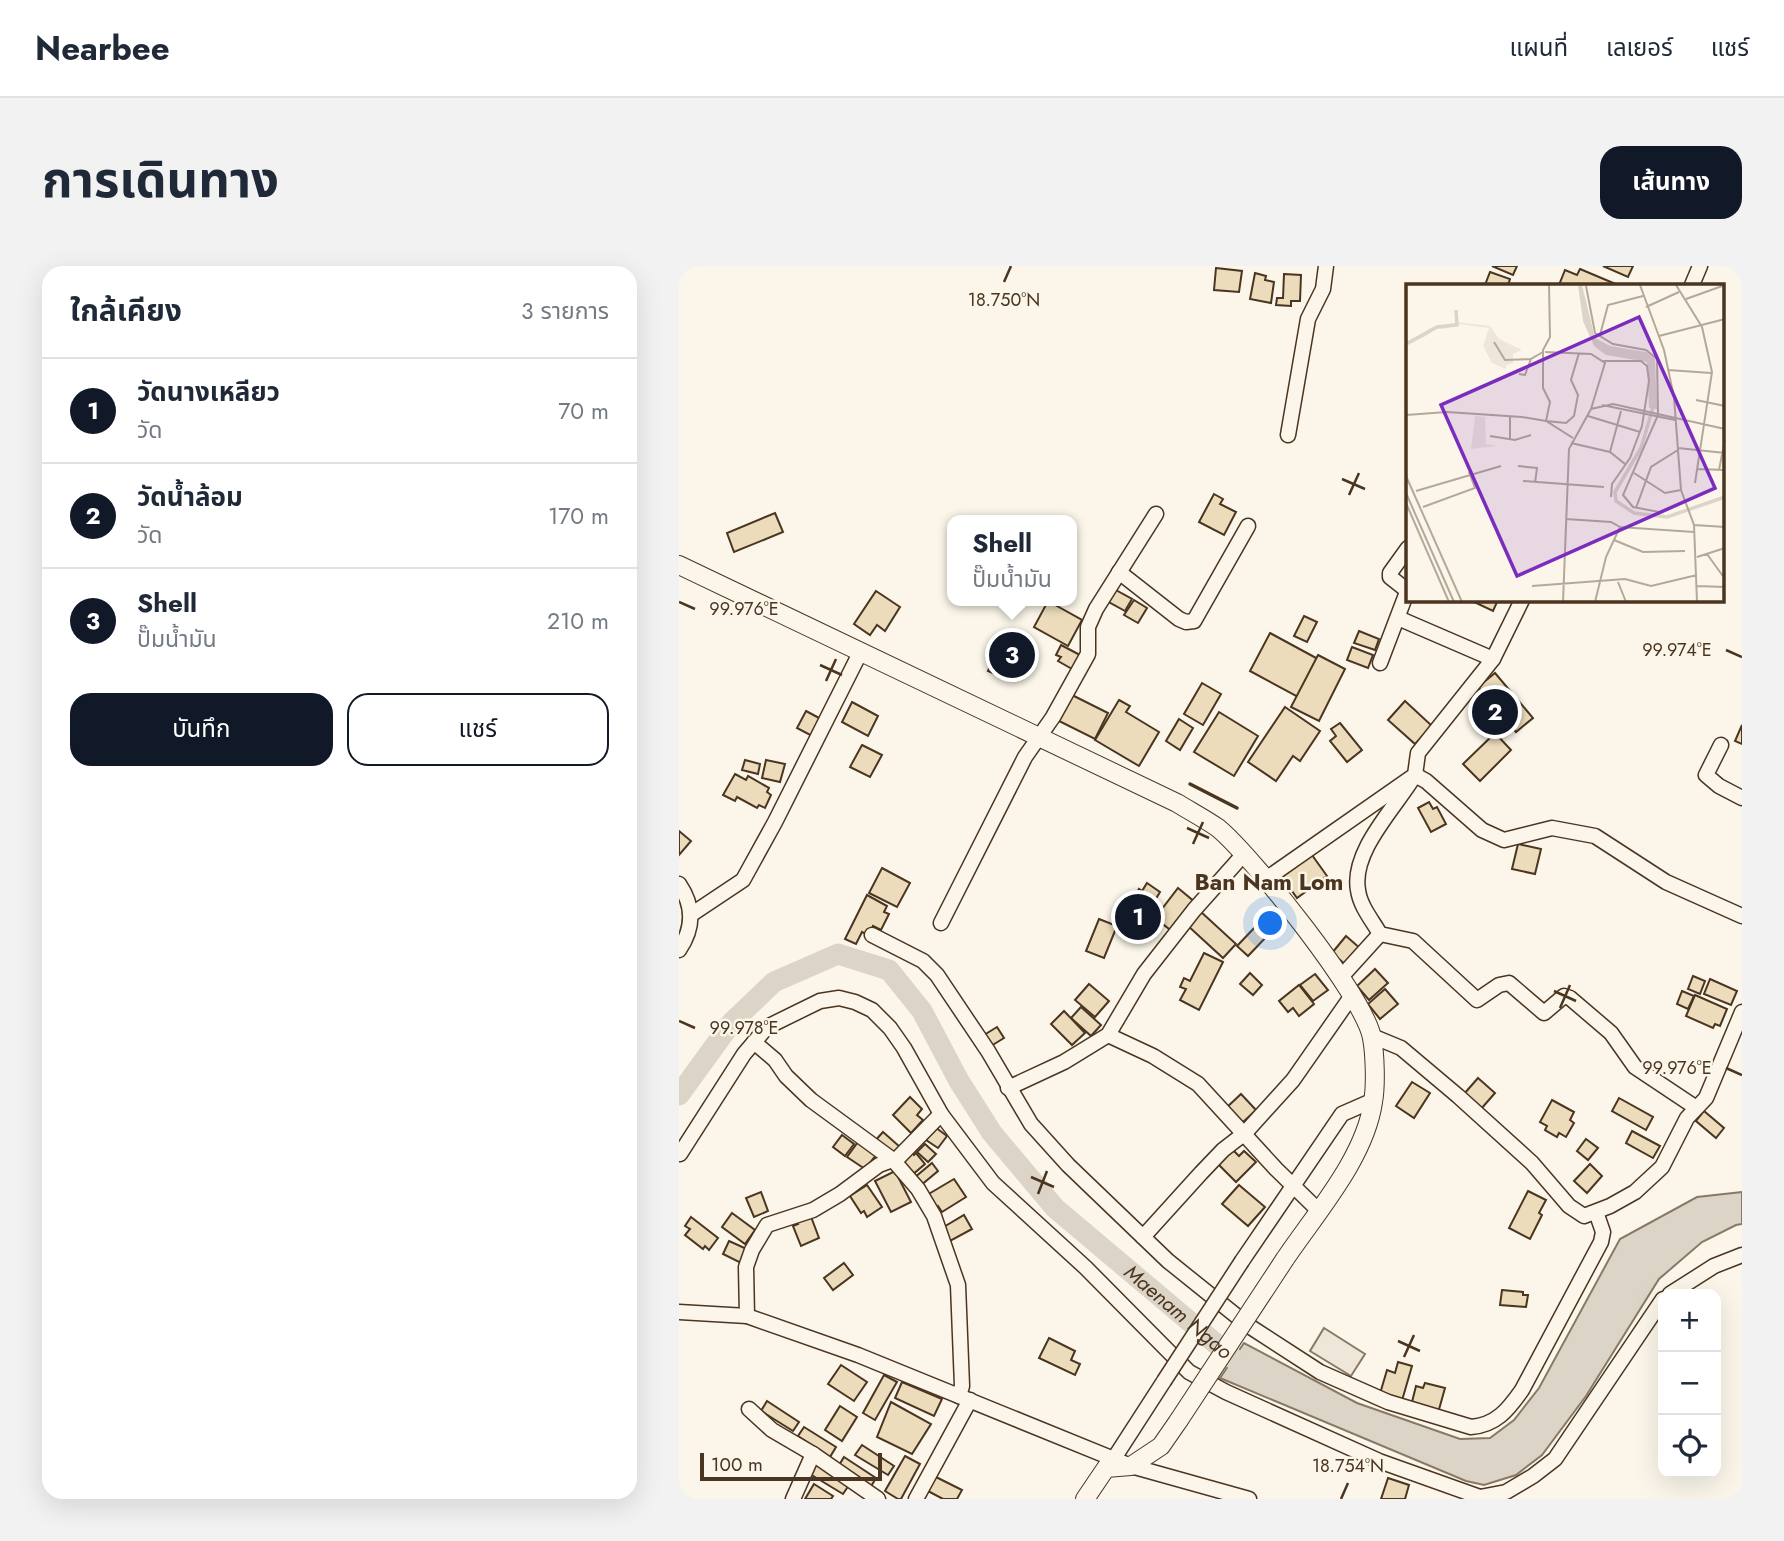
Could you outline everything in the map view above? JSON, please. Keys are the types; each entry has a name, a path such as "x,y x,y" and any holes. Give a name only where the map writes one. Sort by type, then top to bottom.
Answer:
{"main road":[{"path":"679,565 1177,803 1218,828 1266,879 1341,977 1353,994 1372,1036 1374,1100 1352,1161 1161,1446 1131,1466 1106,1468 1085,1499"}],"street":[{"path":"1288,435 1308,319 1323,289 1326,266"},
{"path":"1692,284 1700,266"},
{"path":"941,923 1025,757 1088,654 1088,627 1096,609 1156,514"},
{"path":"1119,572 1179,618 1186,622 1194,621 1248,526"},
{"path":"1380,663 1406,592 1404,587 1389,575 1406,551"},
{"path":"1380,934 1358,892 1357,876 1360,864 1382,822 1403,796 1415,775 1418,753 1493,659 1521,602"},
{"path":"1398,618 1493,659"},
{"path":"692,914 743,880 860,653"},
{"path":"1721,745 1706,775 1719,786 1742,798"},
{"path":"1266,879 1415,775"},
{"path":"1415,775 1426,781 1482,830 1504,840 1552,828 1595,836 1665,882 1742,916"},
{"path":"1008,1088 1064,1062 1108,1034 1144,974 1194,910 1243,855"},
{"path":"679,884 692,914 687,938 679,950"},
{"path":"1341,977 1380,934"},
{"path":"1380,934 1413,941 1477,1000 1499,985 1509,983 1544,1013 1564,996 1570,998 1611,1032 1636,1067 1695,1107"},
{"path":"872,935 923,961 937,975 988,1051 1031,1124 1068,1165 1168,1261 1249,1326 1320,1372 1388,1402 1471,1427 1483,1426 1509,1409 1522,1390 1601,1242 1603,1232 1596,1212"},
{"path":"1143,1237 1223,1150 1245,1133 1293,1080 1353,994"},
{"path":"680,1154 744,1054 767,1027 820,1001 839,998 855,1002 872,1010 890,1028 941,1114 993,1183 1086,1268 1189,1372 1226,1392 1379,1461 1481,1497 1506,1492 1555,1460 1658,1306"},
{"path":"1372,1036 1401,1048 1458,1096 1532,1163 1569,1206 1584,1216 1635,1192 1655,1175 1695,1107 1706,1098 1742,1012"},
{"path":"1108,1034 1153,1056 1198,1084 1318,1210"},
{"path":"754,1042 775,1060 786,1076 811,1100 893,1160 918,1189 934,1216 957,1286 962,1386 965,1398 916,1499"},
{"path":"1113,1460 1242,1261 1342,1114 1374,1100"},
{"path":"747,1316 746,1267 752,1250 767,1225 813,1210 879,1165 898,1158 941,1114"},
{"path":"1678,1289 1713,1266 1741,1256"},
{"path":"679,1312 747,1316 858,1355 1113,1460 1249,1499"},
{"path":"749,1409 772,1430 813,1454 878,1499"},
{"path":"793,1499 813,1454"}],"shaded area":[{"path":"1742,1192 1742,1224 1702,1242 1659,1279 1586,1396 1542,1455 1516,1475 1484,1485 1466,1481 1220,1378 1244,1343 1357,1403 1460,1439 1490,1438 1514,1420 1539,1388 1620,1239 1697,1197"},
{"path":"1324,1328 1365,1354 1351,1376 1310,1351"}],"building":[{"path":"1492,266 1517,266 1513,275"},
{"path":"1603,266 1633,266 1628,277"},
{"path":"1216,268 1242,271 1239,292 1214,290"},
{"path":"1580,269 1616,284 1559,284 1565,270 1577,275"},
{"path":"1490,272 1510,279 1508,284 1485,284"},
{"path":"1255,273 1274,282 1271,303 1250,299"},
{"path":"1284,274 1301,275 1300,301 1291,301 1291,306 1276,305 1277,298 1283,298"},
{"path":"1214,494 1223,499 1220,504 1236,512 1224,535 1199,522"},
{"path":"775,513 783,532 734,552 727,533"},
{"path":"1114,589 1132,599 1125,611 1107,601"},
{"path":"876,591 900,607 885,631 877,625 870,635 854,624"},
{"path":"1134,600 1147,608 1138,623 1124,615"},
{"path":"1474,602 1497,602 1493,611"},
{"path":"1045,606 1057,606 1082,620 1068,646 1034,627"},
{"path":"1304,616 1317,622 1307,642 1294,636"},
{"path":"1359,631 1379,639 1375,650 1354,643"},
{"path":"1270,633 1318,659 1298,697 1250,671"},
{"path":"1004,636 1031,648 1022,667 1009,661 1002,677 988,671"},
{"path":"1061,645 1080,655 1072,669 1058,661 1061,657 1056,655"},
{"path":"1352,647 1373,655 1368,668 1347,660"},
{"path":"1318,655 1345,669 1319,721 1291,707"},
{"path":"1495,673 1533,718 1516,732 1502,716 1497,720 1486,707 1491,703 1478,687"},
{"path":"1202,683 1221,694 1203,725 1184,714"},
{"path":"1068,693 1108,713 1095,739 1055,719"},
{"path":"1119,700 1130,706 1126,712 1159,732 1139,766 1095,740"},
{"path":"1405,701 1432,726 1415,744 1388,720"},
{"path":"852,702 878,716 868,736 842,722"},
{"path":"1285,707 1320,731 1300,761 1293,756 1276,781 1248,762"},
{"path":"806,711 821,719 812,736 797,728"},
{"path":"1219,712 1258,736 1234,776 1194,752"},
{"path":"1179,719 1193,728 1180,750 1166,741"},
{"path":"1340,723 1362,750 1347,762 1330,741 1336,736 1331,729"},
{"path":"1742,725 1742,744 1735,741"},
{"path":"1495,733 1511,750 1480,781 1463,764"},
{"path":"862,745 882,755 870,777 850,767"},
{"path":"745,760 760,764 758,774 742,770"},
{"path":"766,760 785,764 780,782 762,778"},
{"path":"735,774 746,780 748,776 769,788 767,792 771,795 765,808 759,805 757,808 737,797 735,801 723,795"},
{"path":"1429,802 1433,809 1437,807 1446,824 1431,832 1418,808"},
{"path":"679,831 691,841 679,855"},
{"path":"1518,844 1541,849 1535,874 1512,869"},
{"path":"1312,855 1327,876 1297,898 1282,877"},
{"path":"882,868 910,883 897,907 869,893"},
{"path":"1147,883 1160,892 1137,930 1118,919 1133,894 1139,889 1142,891"},
{"path":"1178,888 1196,903 1173,932 1155,918"},
{"path":"867,895 887,906 884,912 889,914 881,930 873,926 869,936 862,932 856,944 845,939"},
{"path":"1200,911 1236,944 1223,958 1187,925"},
{"path":"1099,919 1117,926 1104,958 1086,951"},
{"path":"1258,924 1269,934 1248,956 1237,946"},
{"path":"1346,936 1361,949 1347,966 1332,953"},
{"path":"1204,953 1223,962 1199,1010 1180,1000 1186,989 1180,987 1184,978 1190,981"},
{"path":"1375,969 1388,983 1369,1000 1357,986"},
{"path":"1250,973 1262,985 1253,995 1240,984"},
{"path":"1315,974 1328,990 1313,1001 1300,985"},
{"path":"1693,976 1705,981 1700,994 1688,989"},
{"path":"1710,979 1737,991 1731,1005 1704,994"},
{"path":"1089,984 1109,1001 1095,1017 1075,1000"},
{"path":"1299,985 1314,1004 1299,1016 1293,1008 1288,1012 1279,1001"},
{"path":"1385,989 1398,1004 1380,1019 1368,1004"},
{"path":"1682,991 1694,996 1688,1009 1677,1004"},
{"path":"1695,995 1727,1009 1720,1026 1715,1024 1713,1028 1686,1016"},
{"path":"1081,1007 1101,1025 1091,1036 1071,1018"},
{"path":"1064,1011 1085,1033 1072,1045 1051,1024"},
{"path":"997,1027 1004,1038 991,1046 984,1035"},
{"path":"1478,1078 1495,1093 1481,1109 1464,1094"},
{"path":"1412,1082 1430,1093 1414,1118 1396,1106"},
{"path":"1241,1094 1256,1110 1241,1124 1225,1109"},
{"path":"910,1097 922,1109 917,1115 923,1120 911,1133 893,1115"},
{"path":"1619,1098 1653,1117 1646,1130 1612,1111"},
{"path":"1552,1100 1574,1112 1570,1120 1574,1123 1566,1137 1559,1133 1557,1137 1545,1130 1547,1126 1540,1122"},
{"path":"1704,1111 1724,1128 1716,1138 1696,1121"},
{"path":"935,1127 947,1136 938,1148 926,1140"},
{"path":"1632,1131 1660,1146 1653,1158 1626,1143"},
{"path":"883,1132 900,1147 891,1157 874,1142"},
{"path":"842,1135 854,1144 845,1156 833,1147"},
{"path":"1586,1139 1598,1148 1588,1160 1577,1151"},
{"path":"858,1142 876,1155 865,1169 847,1157"},
{"path":"925,1144 936,1154 928,1162 917,1152"},
{"path":"1230,1147 1239,1156 1244,1151 1256,1162 1236,1182 1215,1161"},
{"path":"912,1152 925,1164 912,1175 900,1162"},
{"path":"932,1163 938,1171 920,1186 914,1178"},
{"path":"1590,1164 1602,1176 1587,1193 1574,1181"},
{"path":"895,1171 911,1202 891,1212 875,1181"},
{"path":"954,1179 966,1197 942,1212 938,1206 935,1209 927,1195"},
{"path":"867,1185 882,1207 867,1217 864,1211 861,1213 850,1196"},
{"path":"1239,1185 1265,1207 1248,1226 1222,1204"},
{"path":"1528,1191 1546,1200 1530,1239 1509,1228"},
{"path":"761,1192 768,1211 754,1217 746,1198"},
{"path":"732,1213 755,1230 745,1244 722,1227"},
{"path":"810,1214 819,1238 801,1246 793,1226 798,1224 796,1220"},
{"path":"964,1215 972,1229 950,1241 942,1228"},
{"path":"691,1217 718,1238 709,1250 705,1246 703,1249 685,1235 690,1229 685,1226"},
{"path":"729,1241 749,1250 743,1264 723,1254"},
{"path":"844,1263 853,1275 833,1290 824,1278"},
{"path":"1502,1290 1528,1295 1526,1307 1500,1305"},
{"path":"1049,1338 1075,1351 1071,1360 1080,1364 1075,1375 1039,1358"},
{"path":"1398,1362 1412,1366 1401,1404 1379,1397 1387,1370 1395,1373"},
{"path":"841,1365 867,1382 854,1401 828,1384"},
{"path":"884,1375 897,1382 875,1420 863,1413"},
{"path":"902,1382 942,1399 934,1416 895,1398"},
{"path":"1425,1383 1445,1388 1438,1413 1411,1406 1416,1386 1423,1388"},
{"path":"767,1401 799,1422 793,1431 761,1411"},
{"path":"891,1402 931,1424 912,1454 877,1437"},
{"path":"840,1406 857,1417 842,1441 825,1430"},
{"path":"804,1427 836,1447 830,1457 798,1436"},
{"path":"862,1445 894,1466 888,1475 855,1455"},
{"path":"905,1456 920,1464 901,1499 898,1499 885,1491"},
{"path":"844,1457 876,1478 870,1488 838,1467"},
{"path":"816,1464 849,1485 843,1494 810,1474"},
{"path":"934,1476 962,1490 957,1499 943,1499 926,1490"},
{"path":"1388,1478 1409,1485 1405,1499 1381,1499"},
{"path":"814,1484 833,1496 831,1499 805,1499"}],"waterway":[{"name":"Maenam Ngao","path":"679,1095 732,1022 774,982 838,954 889,970 922,1011 959,1081 992,1133 1055,1208 1240,1364"}],"wall":[{"path":"1190,784 1237,808"}],"place":[{"name":"Shell","path":"1012,655"},
{"name":"วัดน้ำล้อม","path":"1495,712"},
{"name":"วัดนางเหลียว","path":"1138,917"}],"district":[{"name":"Ban Nam Lom","path":"1269,882"}]}
